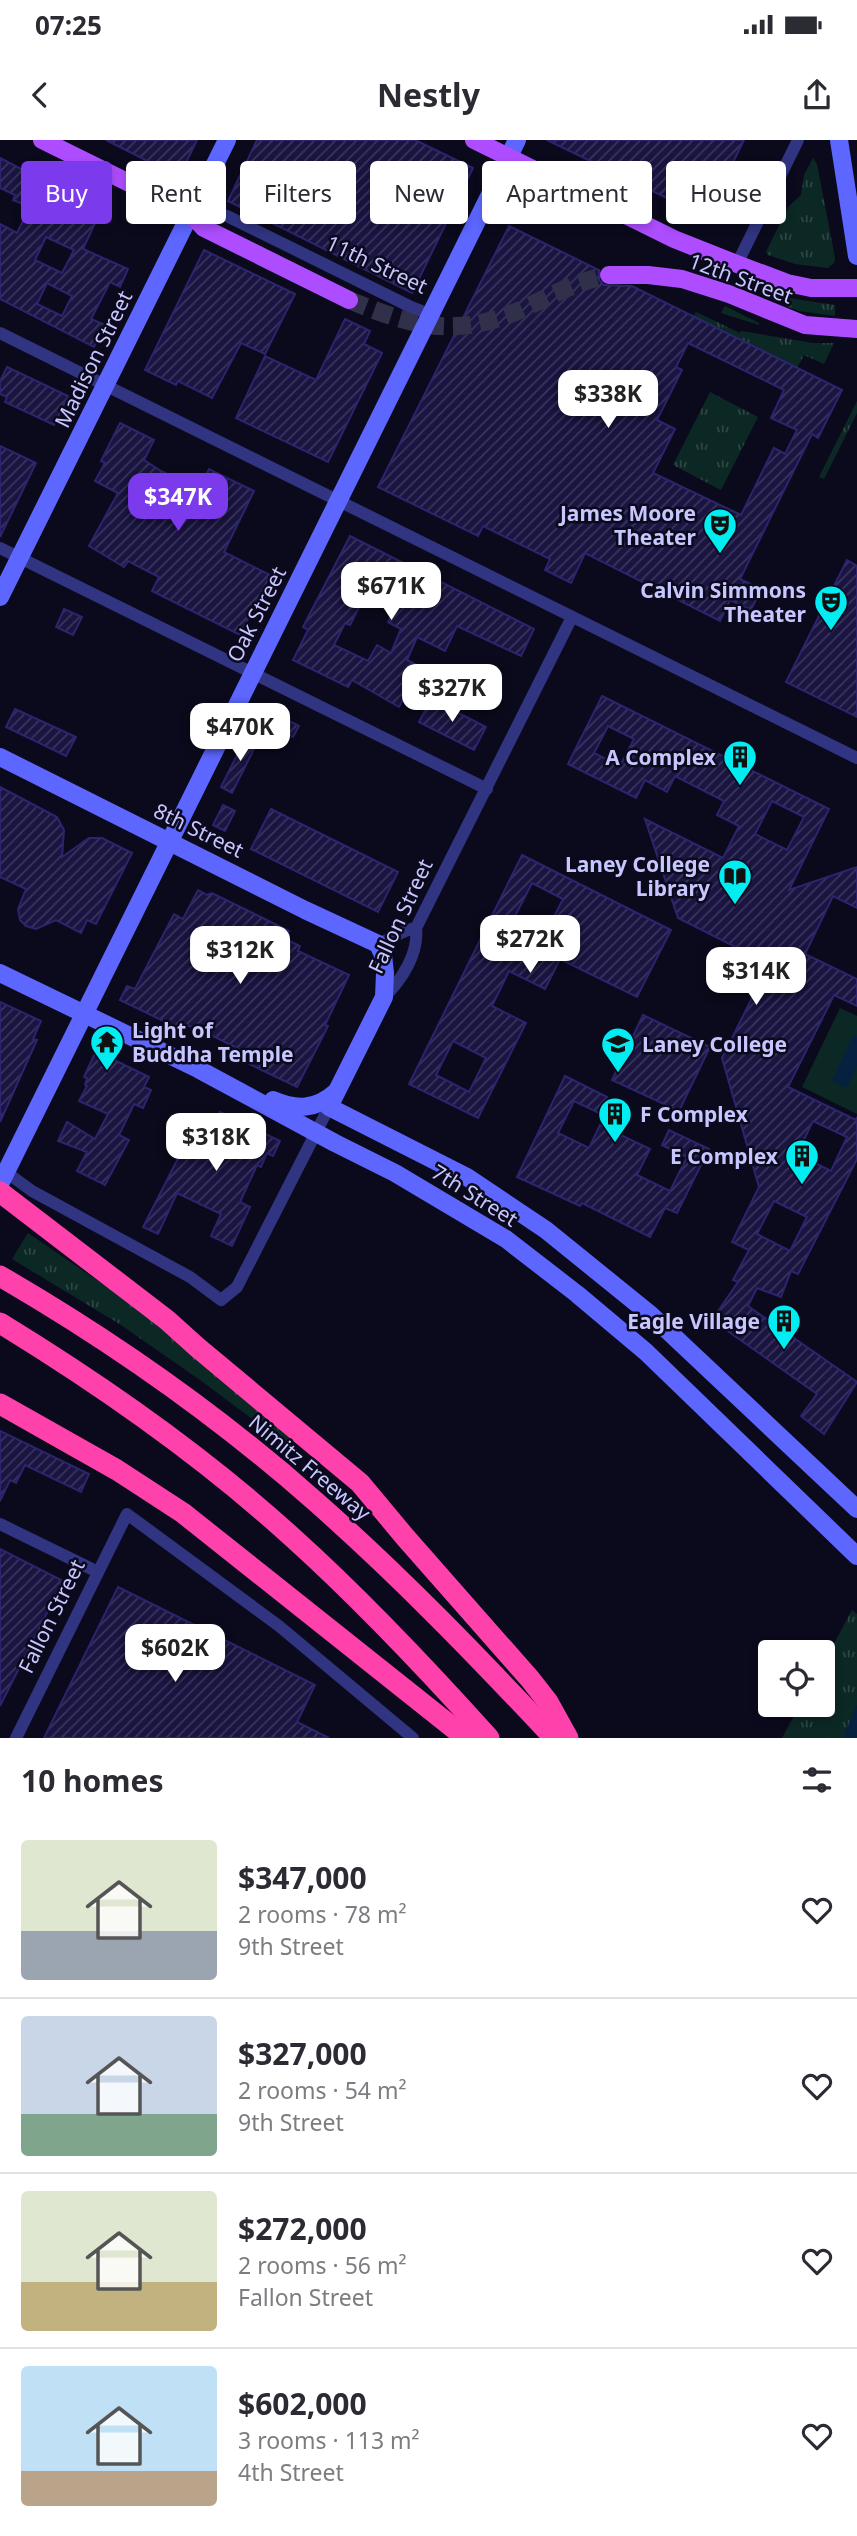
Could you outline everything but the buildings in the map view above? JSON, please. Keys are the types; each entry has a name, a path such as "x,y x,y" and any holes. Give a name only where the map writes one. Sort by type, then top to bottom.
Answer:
{"highway":[{"path":"2,1183 360,1483 404,1537 530,1679 548,1702 568,1738"},
{"name":"Nimitz Freeway","path":"0,1276 89,1331 179,1392 307,1493 426,1605 554,1738"},
{"path":"1,1324 143,1417 270,1517 389,1630 489,1738"},
{"path":"0,1404 117,1470 183,1513 466,1738"}],"main road":[{"name":"11th Street","path":"42,140 126,181"},
{"name":"Madison Street","path":"216,161 227,140"},
{"name":"12th Street","path":"474,140 674,239 737,264 799,286 857,288"},
{"name":"Oak Street","path":"2,1183 517,140"},
{"path":"839,140 857,256"},
{"name":"Madison Street","path":"0,597 185,224"},
{"name":"11th Street","path":"200,224 349,300"},
{"name":"12th Street","path":"609,275 648,275 682,279 729,293 805,325 857,330"},
{"name":"8th Street","path":"0,757 378,944"},
{"path":"378,944 383,955 384,996"},
{"name":"7th Street","path":"0,972 198,1069 444,1200 506,1239 646,1352 857,1556"},
{"name":"Fallon Street","path":"332,1099 384,996"},
{"path":"198,1069 283,1105 312,1107 332,1099"},
{"name":"7th Street","path":"332,1099 467,1177 546,1230 668,1330 857,1509"}],"street":[{"path":"737,264 798,140"},
{"name":"11th Street","path":"226,216 429,314"},
{"path":"0,333 857,758"},
{"path":"0,548 487,789"},
{"name":"Fallon Street","path":"384,996 400,978 414,951 418,942 416,928 572,617"},
{"path":"378,944 405,929 416,928"},
{"name":"Fallon Street","path":"2,1183 32,1191 191,1277 221,1300 237,1287 332,1099"},
{"name":"Fallon Street","path":"16,1738 127,1514 279,1626 413,1738"},
{"path":"0,1524 98,1572"}],"green space":[{"path":"813,158 817,164 835,258 828,268 795,264 766,252 780,224 786,224 788,207 801,195 804,175"},
{"path":"789,298 835,305 835,316 799,311 786,306"},
{"path":"725,306 759,323 759,325 721,313"},
{"path":"696,312 740,333 741,331 813,343 834,343 824,364 804,355 797,368 693,317"},
{"path":"710,392 758,417 721,490 673,465"},
{"path":"857,401 857,413 824,479 819,477"},
{"path":"840,1008 857,1016 857,1114 802,1087"},
{"path":"28,1233 139,1309 297,1438 290,1447 121,1325 12,1259"},
{"path":"852,1610 857,1614 857,1738 782,1738 793,1717 835,1717 835,1642"}],"water":[{"path":"853,1035 857,1037 857,1066 847,1088 832,1081"},
{"path":"857,1704 857,1738 843,1738"}],"tunnel":[{"path":"349,300 417,323 459,326 504,316 578,284 609,275"}],"place":[{"name":"James Moore Theater","path":"720,555"},
{"name":"Calvin Simmons Theater","path":"831,632"},
{"name":"A Complex","path":"740,787"},
{"name":"Laney College Library","path":"735,906"},
{"name":"Light of Buddha Temple","path":"107,1072"},
{"name":"Laney College","path":"618,1074"},
{"name":"F Complex","path":"615,1144"},
{"name":"E Complex","path":"802,1186"},
{"name":"Eagle Village","path":"784,1351"}]}
